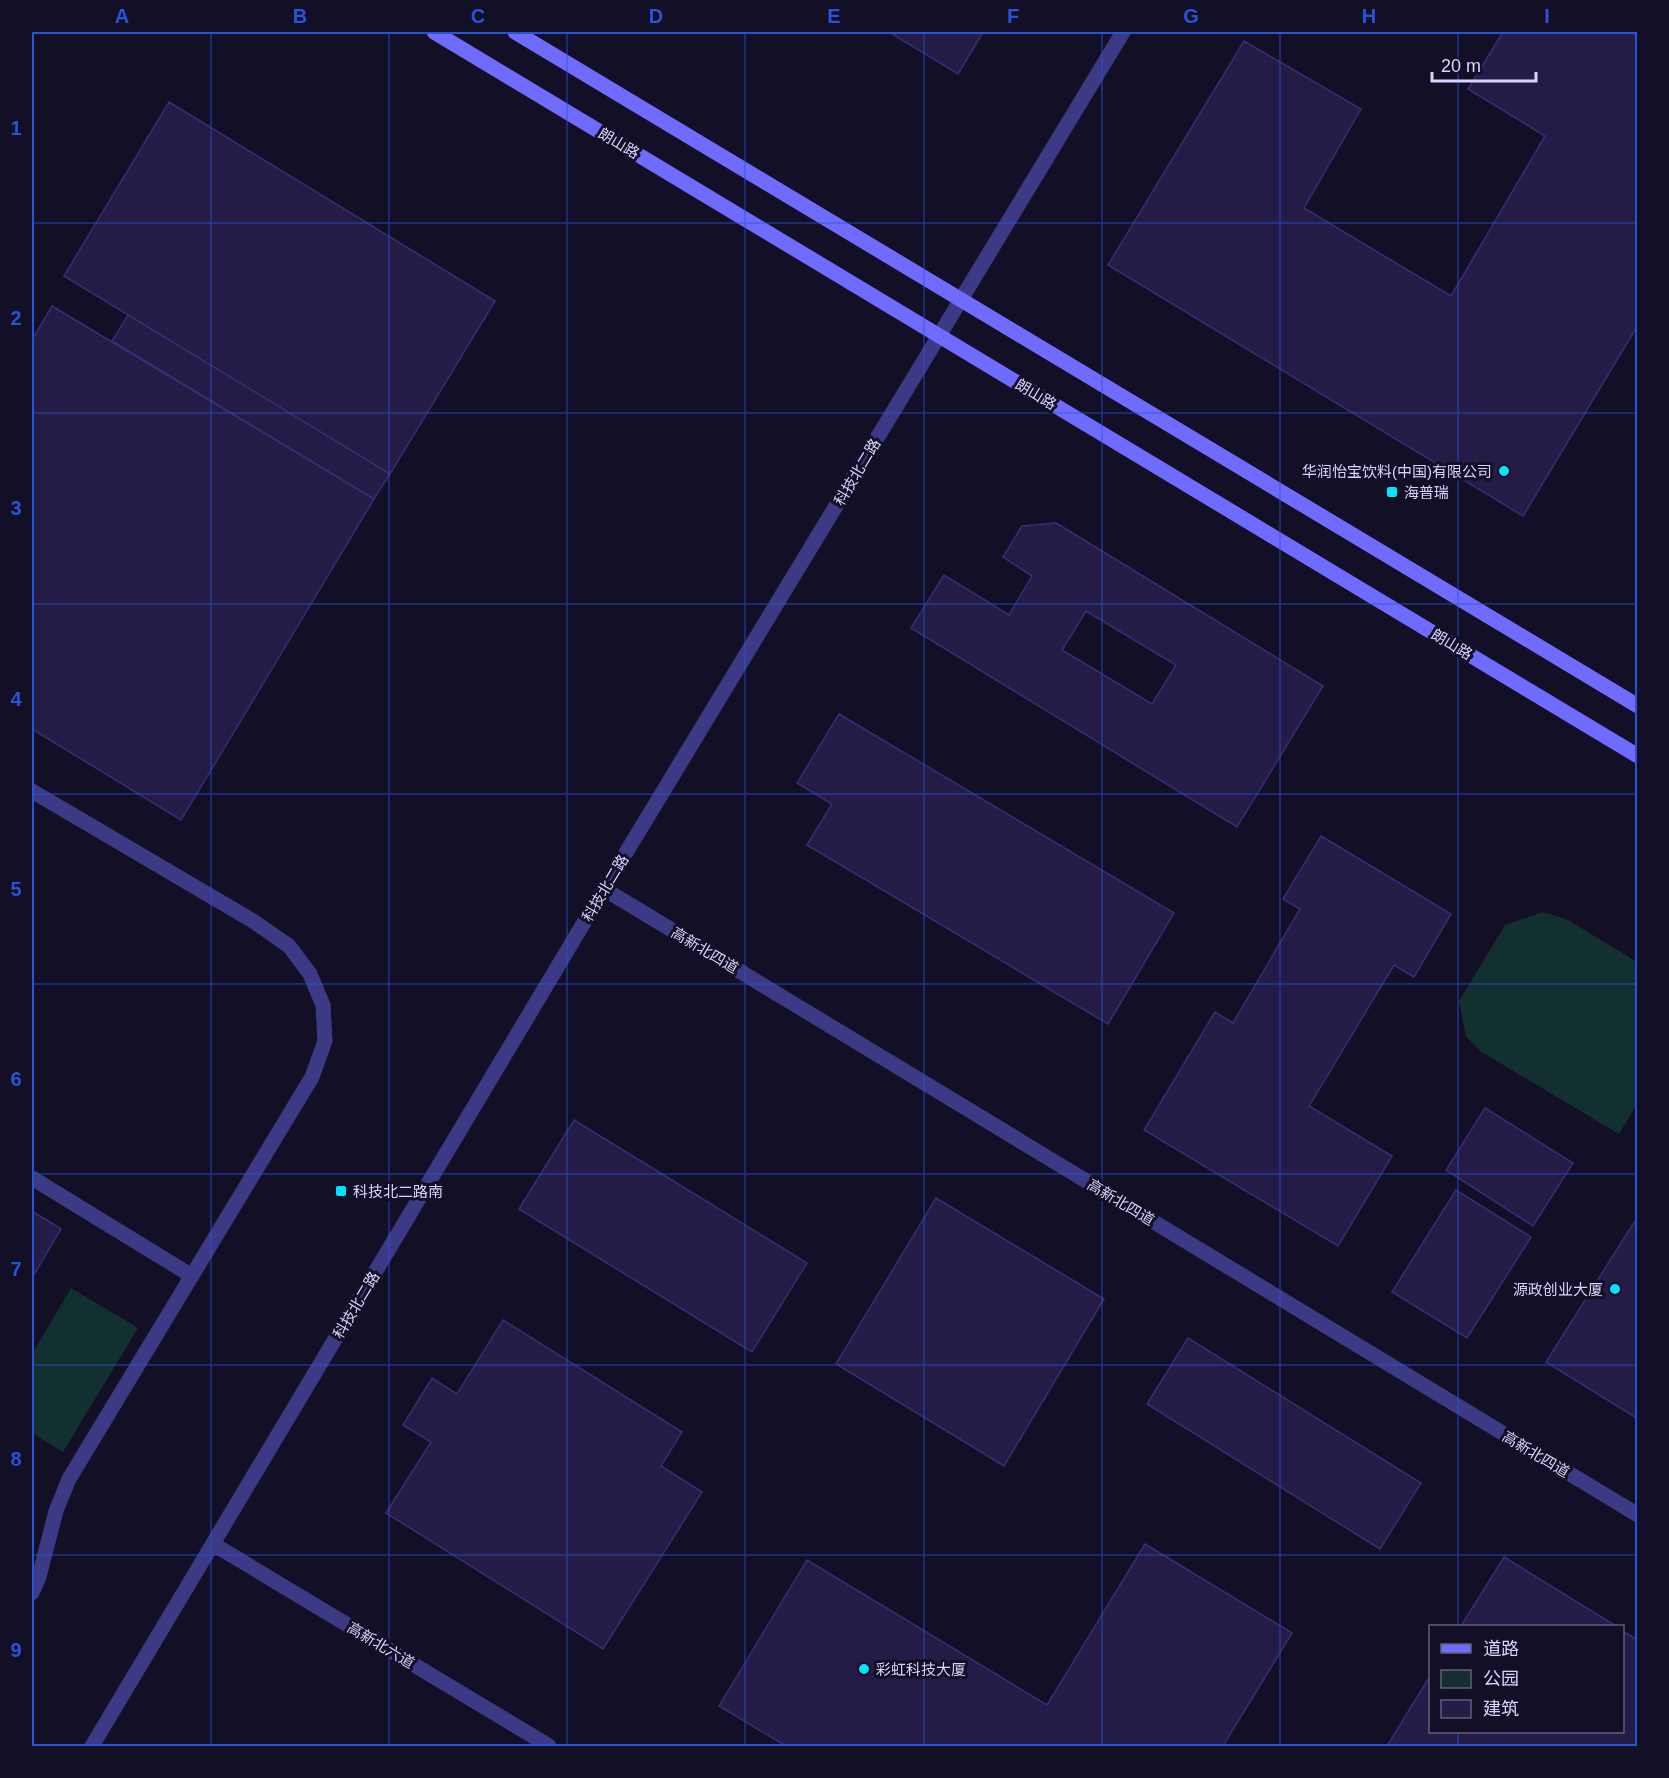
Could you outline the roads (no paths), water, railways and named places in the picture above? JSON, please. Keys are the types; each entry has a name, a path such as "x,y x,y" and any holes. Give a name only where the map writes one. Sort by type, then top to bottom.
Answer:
{"main road":[{"name":"朗山路","path":"434,32 1638,756"},
{"path":"515,32 1638,706"}],"street":[{"name":"科技北二路","path":"92,1746 604,889 1123,32"},
{"path":"32,791 253,921 288,946 310,975 323,1005 325,1041 312,1077 69,1479 56,1511 39,1577 32,1593"},
{"name":"高新北四道","path":"604,889 1638,1515"},
{"path":"32,1178 192,1276"},
{"name":"高新北六道","path":"213,1544 549,1746"}],"place":[{"name":"华润怡宝饮料(中国)有限公司","path":"1504,471"},
{"name":"海普瑞","path":"1392,492"},
{"name":"科技北二路南","path":"341,1191"},
{"name":"源政创业大厦","path":"1615,1289"},
{"name":"彩虹科技大厦","path":"864,1669"}]}
